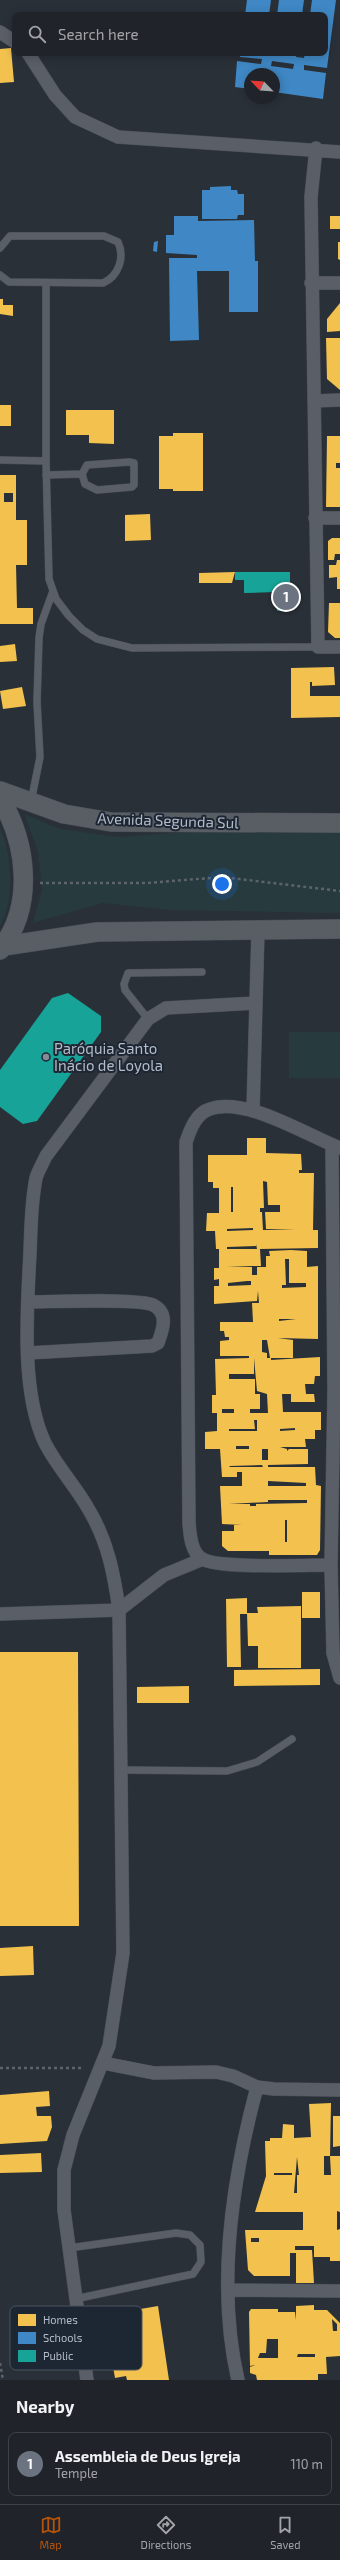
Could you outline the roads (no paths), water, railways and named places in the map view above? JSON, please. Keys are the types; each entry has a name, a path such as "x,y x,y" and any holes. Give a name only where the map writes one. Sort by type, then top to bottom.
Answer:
{"main road":[{"name":"Avenida Segunda Sul","path":"0,791 64,814 111,822 340,823"},
{"path":"0,798 12,817 22,849 24,883 18,915 2,948"},
{"path":"2,948 97,932 340,929"}],"street":[{"path":"0,32 12,40"},
{"path":"30,56 55,95 75,117 118,137 316,148 340,152"},
{"path":"316,148 311,197 318,647 340,647"},
{"path":"312,283 340,283"},
{"path":"314,401 340,400"},
{"path":"316,518 340,518"},
{"path":"253,1111 258,930"},
{"path":"76,2306 64,2210 64,2170 73,2135 102,2065 114,2024 122,1953 119,1610 113,1569 103,1538 89,1510 45,1443 34,1416 28,1353 28,1302 33,1199 37,1176 46,1156 65,1128 148,1019 166,1008 256,1003"},
{"path":"331,1565 222,1564 203,1559 196,1552 188,1523 186,1142 195,1121 208,1109 230,1106 253,1111 336,1147 331,1565 334,1653 340,1678"},
{"path":"28,1302 134,1302 152,1305 161,1312 164,1320 158,1342 152,1346 28,1353"},
{"path":"0,1614 119,1610 164,1574 203,1559"},
{"path":"102,2065 154,2073 216,2072 233,2076 257,2087 340,2090"},
{"path":"238,2380 232,2354 229,2290 229,2236 246,2134 257,2087"},
{"path":"229,2290 340,2291"},
{"path":"86,2370 87,2380"}],"lane":[{"path":"0,248 10,236 104,236 118,242 121,248 121,261 117,272 110,280 103,283 46,284 9,282 0,275"},
{"path":"46,284 46,475 49,579 56,599 83,630 97,639 116,646 132,648 318,647"},
{"path":"0,460 46,461"},
{"path":"129,462 134,464 135,469 134,485 129,488 97,490 90,488 87,486 82,474 87,464 129,462"},
{"path":"46,475 82,474"},
{"path":"31,802 40,757 37,694 39,638 42,624 54,591"},
{"path":"148,1019 125,990 124,984 128,973 202,972"},
{"path":"121,1770 227,1771 257,1762 292,1739"},
{"path":"69,2248 176,2233 190,2235 200,2245 201,2262 193,2274 75,2299"}],"place":[{"name":"Assembleia de Deus Igreja","path":"286,597"},
{"name":"Paróquia Santo Inácio de Loyola","path":"46,1057"}]}
